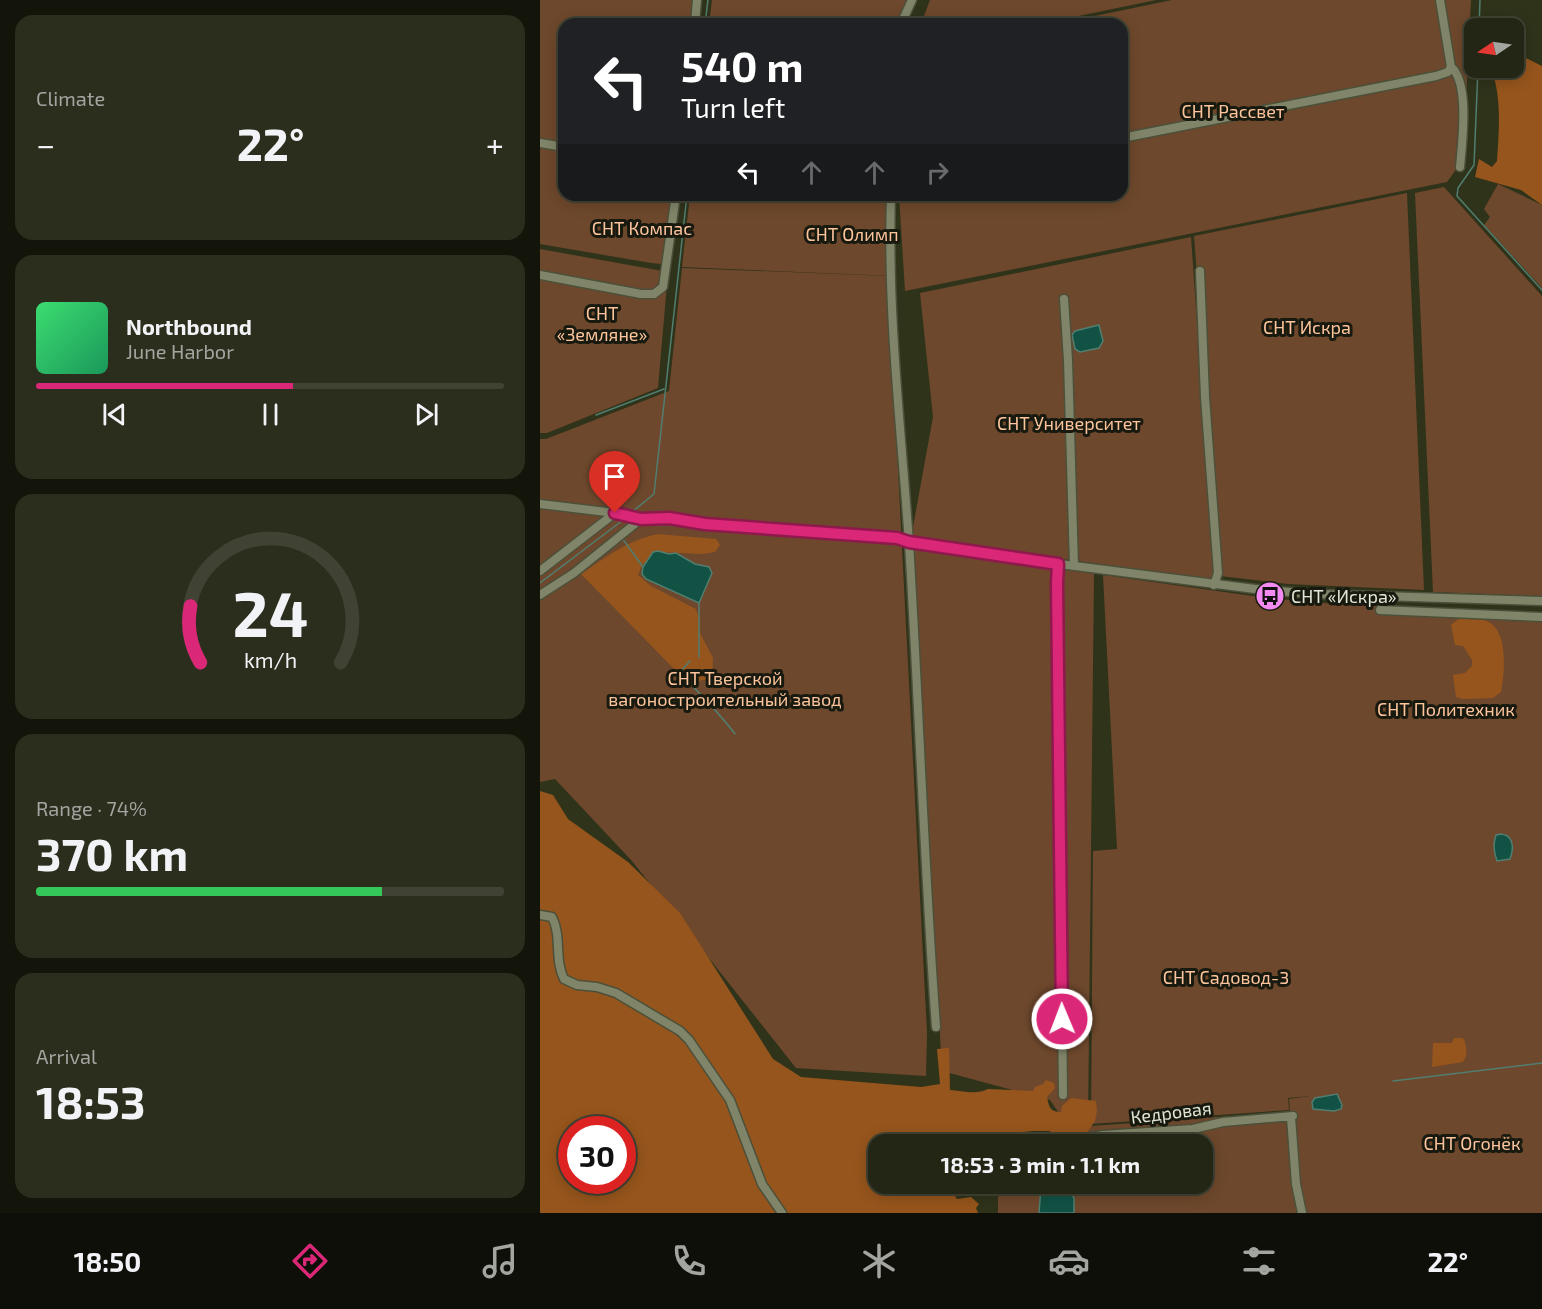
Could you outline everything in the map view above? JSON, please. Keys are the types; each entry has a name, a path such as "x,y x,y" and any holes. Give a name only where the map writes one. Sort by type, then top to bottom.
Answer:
{"street":[{"path":"696,18 698,0"},
{"path":"904,18 912,0"},
{"path":"1440,0 1451,67 1457,72 1462,84 1464,105 1460,167"},
{"path":"1128,137 1436,75 1448,72 1451,67"},
{"path":"540,143 558,146"},
{"path":"540,275 640,294 654,294 663,287 675,201"},
{"path":"891,201 893,313 901,456 909,542 924,845 936,1027"},
{"path":"1200,271 1206,418 1218,573 1214,585"},
{"path":"1064,299 1076,555 1074,566"},
{"path":"540,504 615,513 641,519 669,518 705,524 897,538 909,542 1214,585 1315,594 1542,600"},
{"path":"540,571 615,513"},
{"path":"540,595 574,573 641,519"},
{"path":"1058,564 1063,1095"},
{"path":"1380,610 1542,617"},
{"path":"540,915 552,917 556,924 559,969 564,979 578,985 597,987 616,993 680,1031 689,1040 730,1100 762,1184 782,1213"},
{"name":"Кедровая","path":"1129,1134 1193,1129 1223,1122 1292,1117 1296,1185 1302,1213"}],"green space":[{"path":"540,0 699,0 697,18 558,18 558,144 540,142"},
{"path":"712,0 915,0 908,18 710,18"},
{"path":"930,0 1156,0 1069,18 923,18"},
{"name":"СНТ Рассвет","path":"1172,0 1471,0 1470,18 1464,18 1464,78 1467,78 1463,160 1447,182 905,291 899,201 1128,201 1128,18 1085,18"},
{"name":"СНТ Компас","path":"540,144 558,147 558,201 677,201 671,265 540,244"},
{"path":"1498,184 1542,205 1542,288 1484,225 1490,217 1484,209"},
{"path":"1444,187 1542,296 1542,596 1433,592 1415,193"},
{"name":"СНТ Искра","path":"1407,193 1424,590 1288,584 1220,576 1194,236"},
{"name":"СНТ Олимп","path":"689,201 893,201 894,276 682,267"},
{"name":"СНТ Университет","path":"1191,237 1215,580 911,538 933,417 920,293"},
{"name":"СНТ «Земляне»","path":"540,249 668,272 658,388 547,433 540,433"},
{"name":"СНТ Тверской вагоностроительный завод","path":"682,268 888,276 927,1033 926,1076 796,1068 632,861 555,779 540,782 540,439 546,439 669,391"},
{"path":"913,549 1094,573 1088,1125 1070,1129 1050,1100 942,1071"},
{"path":"1103,575 1267,598 1346,605 1542,613 1542,1213 998,1213 998,1197 1001,1194 1213,1194 1213,1134 1074,1134 1091,1126 1290,1112 1289,1099 1310,1096 1288,1098 1289,1110 1091,1124 1093,851 1117,849"}],"shaded area":[{"path":"1524,58 1542,66 1542,205 1521,190 1475,177 1479,159 1492,167 1497,161 1499,126 1497,90 1494,79 1524,78"},
{"path":"658,534 716,539 720,545 715,552 703,554 658,552 642,565 638,575 651,586 696,609 700,621 700,633 713,658 712,678 699,681 683,678 581,574 627,545"},
{"path":"1459,619 1483,620 1491,624 1501,640 1504,673 1501,692 1493,698 1463,699 1456,697 1453,675 1465,673 1472,666 1472,660 1463,646 1455,645 1451,625"},
{"path":"540,791 553,795 568,819 628,862 680,913 773,1059 801,1077 921,1087 940,1084 937,1049 949,1048 950,1090 1033,1091 1046,1080 1054,1083 1055,1088 1047,1097 1049,1106 1054,1111 1061,1112 1062,1106 1071,1098 1096,1101 1095,1121 1086,1134 1034,1131 998,1134 868,1134 868,1194 956,1194 957,1199 971,1197 979,1204 976,1208 978,1213 540,1213"},
{"path":"1454,1038 1463,1038 1466,1047 1465,1060 1432,1067 1433,1043 1452,1043"}],"water":[{"path":"1099,325 1103,341 1099,348 1080,352 1075,349 1072,335 1075,331"},
{"path":"653,552 676,553 695,564 709,567 712,573 699,603 646,579 642,574 643,567"},
{"path":"1501,834 1511,840 1512,851 1510,859 1497,861 1494,841 1496,835"},
{"path":"1337,1094 1342,1105 1341,1109 1334,1111 1313,1109 1312,1102 1315,1098"},
{"path":"1040,1194 1072,1194 1074,1198 1074,1213 1039,1213"}],"waterway":[{"path":"706,18 708,0"},
{"path":"1479,18 1480,0"},
{"path":"1478,78 1474,165 1458,188 1457,196 1542,290"},
{"path":"632,512 654,494 686,201"},
{"path":"596,415 664,389"},
{"path":"540,583 623,520"},
{"path":"622,538 643,567"},
{"path":"699,603 699,657"},
{"path":"690,661 680,672 735,734"},
{"path":"1393,1081 1542,1063"}],"place":[{"name":"СНТ «Искра»","path":"1270,596"}],"route":[{"path":"615,513 641,519 669,518 705,524 897,538 909,542 1058,564 1062,1019"}],"park label":[{"name":"СНТ Политехник","path":"1446,709"},
{"name":"СНТ Садовод-3","path":"1226,977"},
{"name":"СНТ Огонёк","path":"1472,1143"}]}
